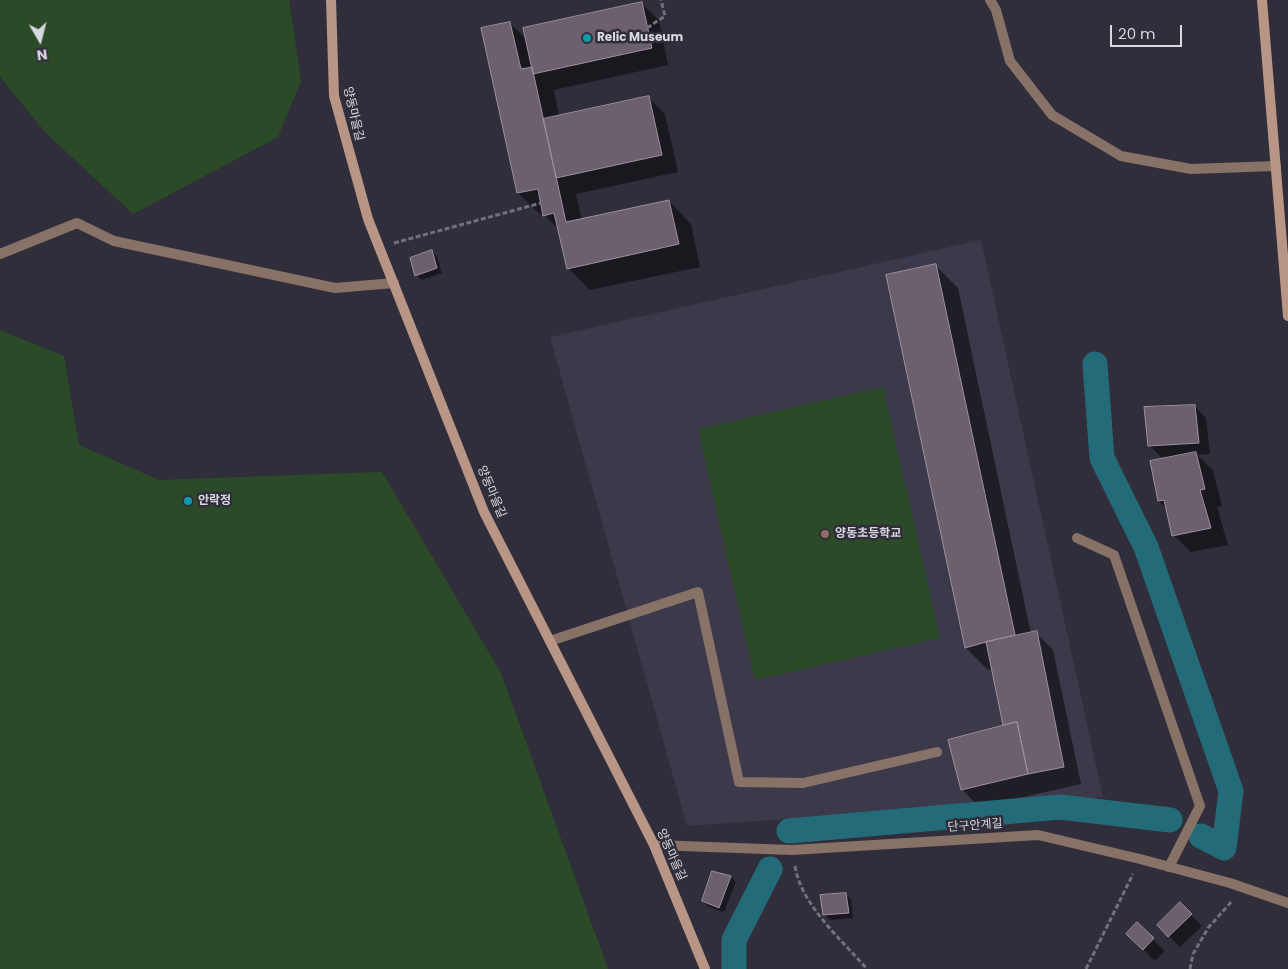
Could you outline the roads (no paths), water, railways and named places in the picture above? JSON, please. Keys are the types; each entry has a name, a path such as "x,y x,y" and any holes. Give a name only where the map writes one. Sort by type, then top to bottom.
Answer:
{"street":[{"name":"양동마을길","path":"331,0 334,96 368,219 484,512 654,845 705,969"},
{"path":"990,0 996,10 1010,61 1052,115 1121,156 1192,169 1276,166"},
{"path":"1262,0 1288,316"},
{"path":"0,254 77,223 114,241 335,288 394,283"},
{"path":"1077,538 1114,555 1200,806 1169,867"},
{"path":"550,641 698,592 739,782 803,783 936,752"},
{"name":"단구안계길","path":"654,845 792,850 1038,835 1169,867 1288,903"}],"waterway":[{"path":"1095,364 1102,458 1146,547 1231,791 1224,848 1201,836"},
{"path":"789,831 1060,807 1170,820"},
{"path":"734,969 734,940 770,869"}],"place":[{"name":"Relic Museum","path":"587,38"},
{"name":"안락정","path":"188,501"},
{"name":"양동초등학교","path":"825,534"}]}
